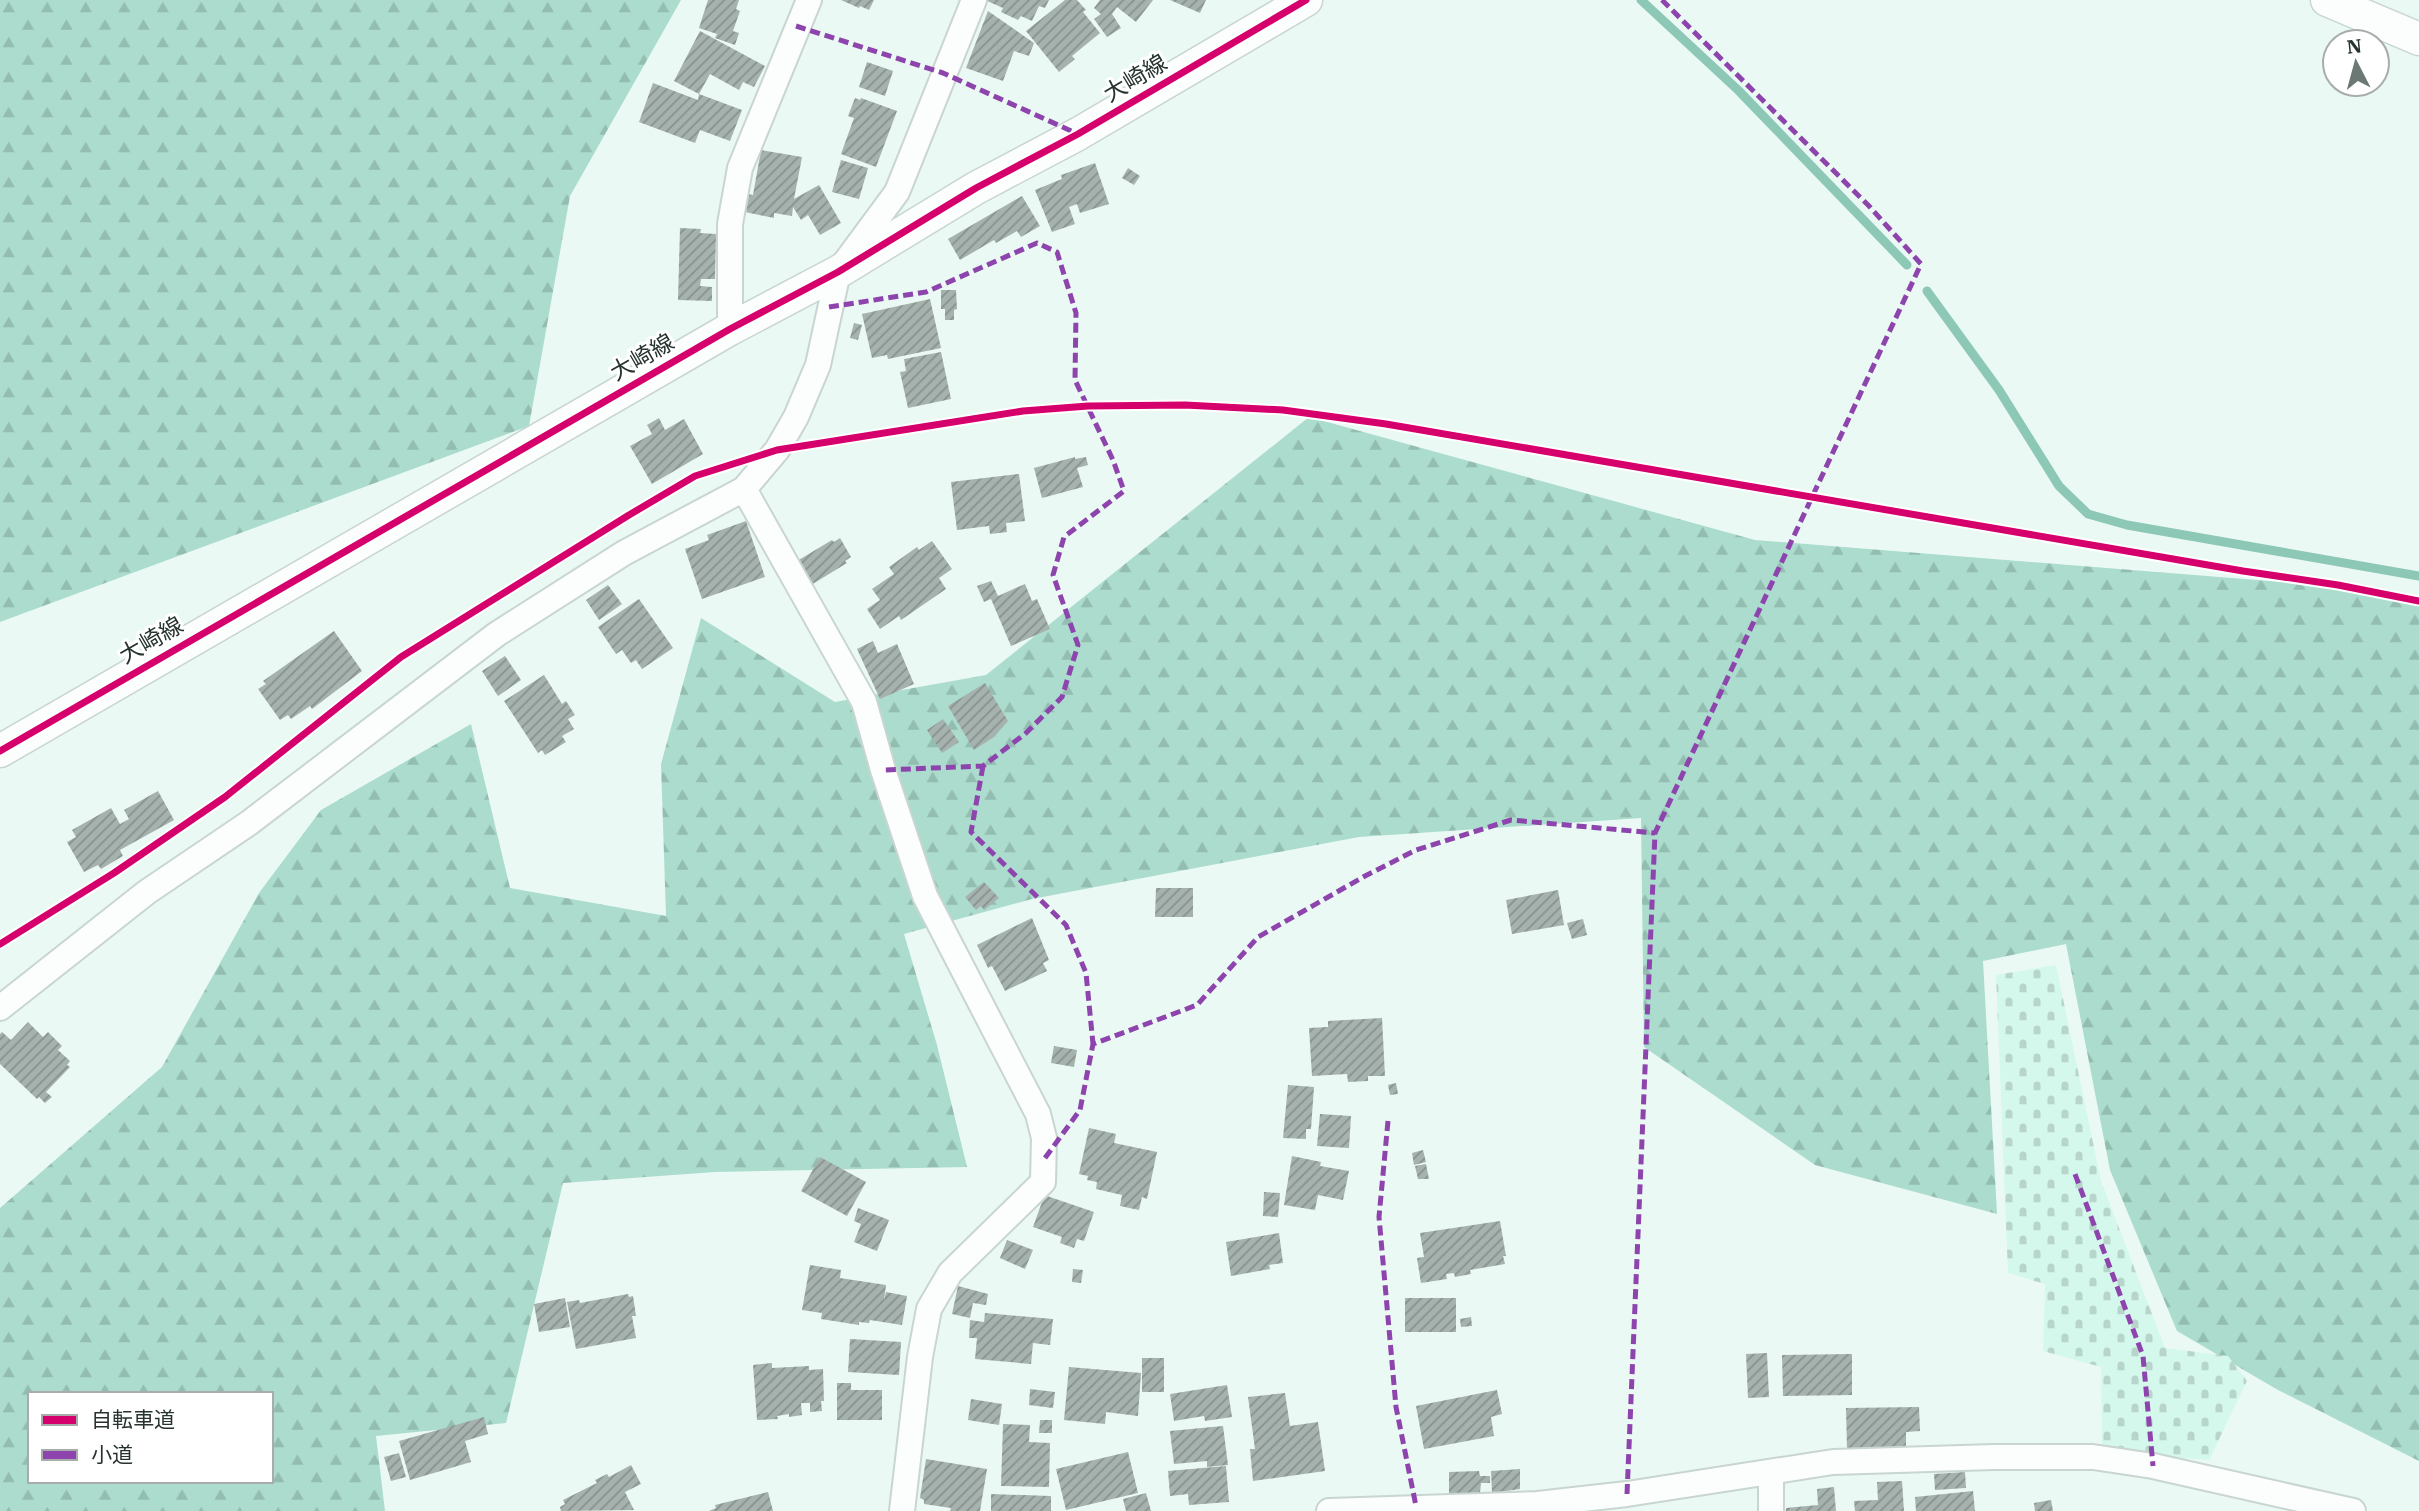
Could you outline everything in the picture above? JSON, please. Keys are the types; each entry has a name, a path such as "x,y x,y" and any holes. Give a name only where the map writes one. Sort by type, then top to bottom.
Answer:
{"street":[{"path":"730,329 730,224 740,168 809,0"},
{"path":"0,1008 147,892 249,823 497,634 624,553 744,489 777,450 800,407 818,365 838,272 897,192 974,0"},
{"name":"大崎線","path":"0,751 730,329 838,272 976,188 1078,134 1306,0"},
{"path":"2328,0 2419,39"},
{"path":"744,489 864,702 883,770 925,896 1030,1096 1044,1138 1043,1182 950,1273 929,1309 920,1357 902,1511"},
{"path":"1329,1511 1538,1504 1627,1494 1833,1462 1994,1457 2092,1457 2153,1466 2353,1511"},
{"path":"1771,1511 1772,1473"}],"green space":[{"path":"0,0 681,0 570,196 529,426 0,622"},
{"path":"1309,417 1755,540 2346,587 2419,606 2419,1461 2278,1390 2177,1331 2110,1170 2066,944 1983,961 1997,1214 1815,1165 1644,1047 1641,818 1359,837 1032,899 904,934 937,1045 967,1167 715,1172 563,1183 506,1423 376,1436 385,1511 0,1511 0,1208 162,1067 259,893 321,810 471,724 510,888 666,916 661,764 701,618 835,702 986,675"},
{"path":"2056,965 2101,1181 2165,1348 2228,1356 2247,1381 2209,1460 2102,1452 2101,1367 2043,1351 2045,1284 2008,1273 1996,975"}],"building":[{"path":"708,0 739,0 736,9 740,11 733,31 739,33 735,45 715,38 717,34 699,28"},
{"path":"841,0 874,0 869,10"},
{"path":"985,0 1049,0 1045,8 1039,6 1032,21 1021,16 1018,20 1001,12 1003,8"},
{"path":"1065,0 1077,0 1100,33 1072,56 1075,59 1059,72 1026,31"},
{"path":"1100,0 1153,0 1136,22 1117,7 1112,14 1121,28 1107,37 1094,19 1101,14 1094,8"},
{"path":"1170,0 1206,0 1200,13"},
{"path":"988,11 1034,43 1029,56 1014,51 1003,81 966,68"},
{"path":"700,31 765,66 754,87 743,82 739,90 710,74 699,94 674,81"},
{"path":"867,62 893,71 885,96 859,87"},
{"path":"653,83 698,100 699,94 742,110 730,141 700,130 695,143 639,122"},
{"path":"855,98 897,111 876,167 841,154 854,118 848,116"},
{"path":"761,150 802,157 794,199 819,185 841,223 820,235 808,215 801,220 793,207 792,216 774,213 774,218 745,212 748,194 753,195"},
{"path":"841,160 868,168 859,199 832,192"},
{"path":"1095,163 1109,204 1080,213 1077,204 1069,207 1075,224 1052,232 1035,190 1062,179 1061,175"},
{"path":"1128,168 1140,176 1134,185 1122,178"},
{"path":"1022,196 1040,226 1021,237 1017,231 996,243 994,240 960,260 948,239"},
{"path":"680,228 701,229 700,233 716,234 715,279 701,279 700,286 712,287 712,301 678,300"},
{"path":"941,290 956,290 957,309 954,310 954,320 945,320 945,309 941,309"},
{"path":"930,299 941,348 888,359 887,355 872,358 862,314"},
{"path":"854,323 862,325 858,340 850,338"},
{"path":"941,352 951,399 908,408 900,372 906,371 904,359"},
{"path":"659,418 665,430 684,419 703,454 652,484 630,446 652,434 647,425"},
{"path":"1075,457 1086,457 1088,465 1077,468 1083,487 1042,498 1034,468"},
{"path":"1019,474 1025,521 1006,523 1007,532 990,534 989,526 957,530 951,482"},
{"path":"746,521 765,577 702,599 685,549 709,540 707,535"},
{"path":"840,538 851,557 845,561 847,563 811,585 797,561"},
{"path":"932,541 952,569 939,578 946,589 901,620 899,616 880,629 867,609 880,600 872,589 894,574 889,567 917,547 919,550"},
{"path":"991,581 998,596 1025,584 1032,601 1037,599 1050,629 1011,646 991,599 984,602 977,586"},
{"path":"608,585 622,604 599,620 586,600"},
{"path":"639,599 673,648 642,669 636,660 631,663 622,650 616,654 598,627"},
{"path":"334,631 362,671 312,709 310,706 291,719 288,715 280,720 258,689 266,684 263,681"},
{"path":"873,641 878,653 897,644 914,684 880,699 857,649"},
{"path":"505,656 521,680 498,696 482,671"},
{"path":"544,675 562,704 566,701 575,715 568,719 574,729 562,736 566,742 545,755 542,750 538,753 504,701"},
{"path":"985,683 1008,721 994,737 974,750 948,706"},
{"path":"943,719 959,742 942,753 927,730"},
{"path":"158,791 174,820 120,850 123,856 101,869 98,865 84,872 67,842 76,837 72,830 111,808 120,824 129,819 124,810"},
{"path":"984,882 999,898 984,910 981,906 976,910 965,897"},
{"path":"1156,888 1193,888 1193,917 1155,917"},
{"path":"1558,890 1564,925 1512,934 1506,900"},
{"path":"1032,918 1049,960 1043,963 1047,971 1005,991 992,966 988,968 977,945"},
{"path":"1583,919 1587,935 1572,939 1567,923"},
{"path":"1382,1018 1385,1076 1368,1076 1368,1081 1348,1082 1347,1074 1312,1076 1309,1028 1328,1027 1328,1021"},
{"path":"28,1022 43,1037 48,1032 62,1046 58,1050 70,1061 67,1065 70,1067 46,1092 52,1097 45,1103 39,1097 37,1099 0,1064 0,1034 2,1032 11,1040"},
{"path":"1054,1046 1077,1050 1074,1067 1051,1063"},
{"path":"1396,1083 1398,1094 1390,1095 1388,1085"},
{"path":"1288,1085 1314,1087 1311,1129 1306,1129 1306,1139 1283,1138"},
{"path":"1320,1114 1351,1116 1349,1148 1317,1146"},
{"path":"1089,1128 1116,1134 1114,1143 1157,1152 1147,1199 1142,1197 1139,1210 1120,1206 1122,1195 1096,1189 1097,1182 1087,1180 1088,1176 1079,1174"},
{"path":"1423,1150 1426,1162 1414,1165 1412,1153"},
{"path":"1292,1156 1321,1162 1320,1166 1349,1171 1343,1200 1318,1195 1315,1210 1284,1205"},
{"path":"820,1157 866,1182 847,1216 801,1191"},
{"path":"1426,1164 1429,1179 1418,1179 1415,1166"},
{"path":"1264,1192 1280,1193 1278,1217 1263,1216"},
{"path":"1047,1196 1094,1212 1084,1241 1077,1239 1074,1248 1060,1243 1062,1237 1033,1227"},
{"path":"858,1208 889,1220 877,1251 854,1242 861,1224 854,1221"},
{"path":"1500,1221 1505,1264 1470,1270 1471,1274 1455,1277 1454,1273 1446,1274 1447,1279 1421,1283 1417,1258 1424,1257 1420,1233"},
{"path":"1279,1233 1283,1263 1269,1265 1270,1269 1231,1276 1226,1242"},
{"path":"1007,1240 1033,1250 1025,1269 1000,1258"},
{"path":"810,1265 841,1270 840,1278 886,1285 884,1301 886,1292 907,1296 902,1325 870,1320 869,1323 859,1322 859,1325 821,1319 822,1313 802,1310"},
{"path":"1073,1269 1083,1270 1081,1283 1072,1282"},
{"path":"958,1286 988,1294 986,1305 973,1303 970,1318 952,1314"},
{"path":"628,1294 629,1297 633,1296 636,1316 632,1316 636,1338 576,1349 567,1302 579,1300 580,1303"},
{"path":"565,1298 570,1327 539,1332 534,1304"},
{"path":"1405,1298 1456,1298 1456,1332 1405,1332"},
{"path":"985,1313 1053,1319 1050,1345 1033,1343 1031,1364 975,1359 977,1338 969,1338 970,1320 984,1322"},
{"path":"1471,1317 1472,1326 1461,1327 1460,1319"},
{"path":"850,1339 901,1342 899,1375 848,1372"},
{"path":"1767,1353 1769,1397 1748,1398 1746,1354"},
{"path":"1852,1354 1852,1395 1783,1396 1782,1355"},
{"path":"1142,1358 1164,1358 1164,1392 1142,1392"},
{"path":"772,1363 772,1368 809,1366 809,1370 823,1369 822,1411 810,1412 810,1403 801,1403 802,1415 789,1417 789,1414 777,1416 778,1419 757,1420 753,1365"},
{"path":"1069,1367 1141,1373 1138,1416 1106,1412 1105,1424 1064,1420"},
{"path":"837,1383 851,1383 851,1390 882,1390 882,1420 837,1420"},
{"path":"1227,1385 1232,1417 1205,1421 1204,1416 1174,1421 1170,1394"},
{"path":"1030,1389 1055,1392 1053,1408 1029,1405"},
{"path":"1497,1390 1502,1414 1491,1417 1494,1436 1424,1449 1416,1406"},
{"path":"1285,1393 1290,1426 1318,1422 1325,1471 1253,1481 1250,1449 1255,1449 1248,1397"},
{"path":"971,1399 1002,1404 999,1425 968,1420"},
{"path":"1919,1407 1920,1431 1906,1432 1906,1448 1847,1449 1846,1408"},
{"path":"484,1417 488,1434 465,1441 471,1462 410,1480 399,1441"},
{"path":"1040,1420 1052,1420 1052,1433 1039,1433"},
{"path":"1003,1424 1030,1425 1029,1442 1050,1443 1049,1487 1001,1486"},
{"path":"1223,1426 1228,1465 1207,1467 1207,1461 1174,1464 1170,1431"},
{"path":"1128,1452 1138,1493 1066,1510 1056,1469"},
{"path":"399,1453 406,1477 391,1481 384,1457"},
{"path":"926,1459 987,1469 980,1511 950,1511 951,1508 924,1504 924,1500 920,1498"},
{"path":"631,1465 641,1484 625,1492 634,1510 561,1511 560,1507 565,1504 563,1500 597,1483 595,1480 607,1474 609,1477"},
{"path":"1226,1466 1229,1502 1189,1505 1188,1494 1170,1496 1168,1471"},
{"path":"1520,1469 1520,1489 1492,1493 1491,1471"},
{"path":"1479,1471 1480,1476 1490,1476 1490,1483 1481,1483 1480,1493 1449,1494 1449,1472"},
{"path":"1965,1472 1966,1488 1935,1490 1934,1474"},
{"path":"1902,1481 1904,1511 1855,1511 1854,1501 1878,1500 1877,1482"},
{"path":"1834,1487 1836,1511 1786,1511 1786,1508 1818,1505 1817,1489"},
{"path":"1973,1491 1975,1511 1916,1511 1915,1497"},
{"path":"768,1492 773,1511 709,1511 716,1508 715,1505"},
{"path":"1146,1493 1151,1511 1126,1511 1123,1499"},
{"path":"991,1494 1051,1496 1051,1511 991,1511"},
{"path":"2051,1500 2053,1511 2035,1511 2034,1503"}],"waterway":[{"path":"1641,0 1738,90 1907,265"},
{"path":"1927,291 1999,390 2059,486 2088,514 2127,525 2419,576"}],"marked path":[{"path":"1627,1494 1655,833 1921,264 1869,206 1662,0"},
{"path":"796,26 943,73 1078,134"},
{"path":"829,307 926,292 1037,243 1057,252 1076,313 1075,380 1113,460 1124,491 1064,537 1053,575 1078,645 1062,697 1026,733 983,766 883,770"},
{"path":"983,766 971,832 1066,925 1086,973 1093,1044"},
{"path":"1045,1158 1080,1110 1093,1044 1197,1005 1258,937 1365,876 1416,850 1511,820 1655,833"},
{"path":"1388,1121 1379,1217 1396,1407 1416,1506"},
{"path":"2075,1174 2143,1356 2153,1466"}],"cycle path":[{"path":"0,751 730,329 838,272 976,188 1078,134 1306,0"},
{"path":"0,944 114,873 225,797 401,657 695,476 777,450 1023,411 1088,406 1185,405 1283,410 1386,424 2419,601"}]}
